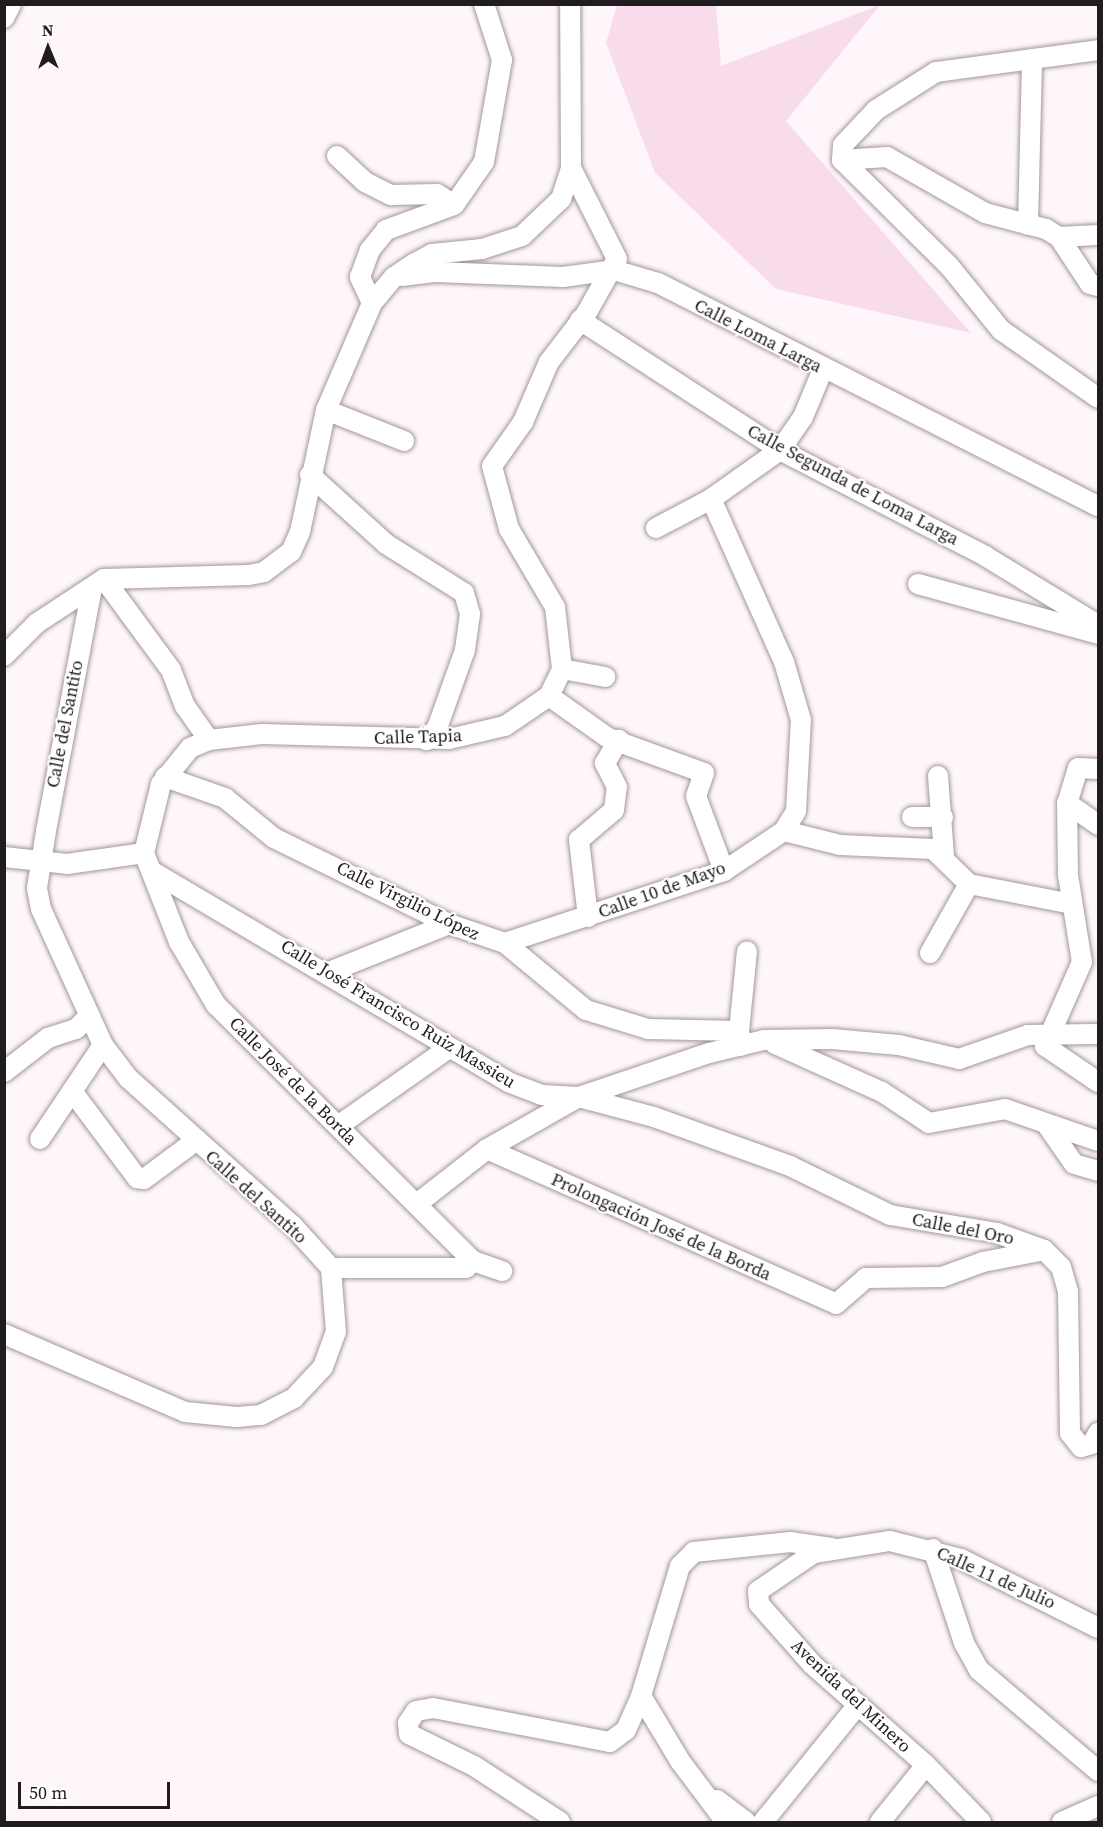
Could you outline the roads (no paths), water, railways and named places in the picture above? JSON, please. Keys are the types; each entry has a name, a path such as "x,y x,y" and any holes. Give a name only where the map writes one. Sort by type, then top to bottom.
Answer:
{"street":[{"path":"4,18 11,4"},
{"path":"372,303 360,277 370,250 386,230 454,204 484,162 502,60 484,4"},
{"path":"4,656 37,623 98,583 264,572 291,552 300,532 310,475 326,410 372,303 394,277 432,254 482,249 522,236 561,199 571,168 570,4"},
{"path":"1098,50 936,72 876,110 843,145 842,160 951,267 1001,330 1098,398"},
{"path":"1028,225 1032,59"},
{"path":"337,156 365,182 391,195 437,194 454,204"},
{"path":"842,160 887,157 985,213 1028,225 1059,237 1098,235"},
{"path":"571,168 617,259 614,270 549,362 523,422 492,466 510,529 555,607 562,669 549,696 619,740 704,773 696,796 724,871"},
{"path":"1059,237 1080,272 1098,286"},
{"name":"Calle Loma Larga","path":"394,277 436,272 563,277 614,270 658,283 823,369 1098,506"},
{"name":"Calle Segunda de Loma Larga","path":"580,320 780,450 985,556 1098,625"},
{"path":"656,528 711,499 780,450 803,417 823,369"},
{"path":"326,410 404,441"},
{"path":"310,475 370,532 464,593 470,614 465,650 437,728 427,740"},
{"path":"711,499 784,662 801,720 795,811 784,831 814,841 933,849 944,855 969,884 1072,904"},
{"path":"98,583 171,670 185,706 209,740"},
{"name":"Calle del Santito","path":"98,583 41,862 41,909 88,1017 103,1045 194,1142 293,1227 331,1268"},
{"path":"918,584 1098,634"},
{"path":"562,669 605,677"},
{"name":"Calle Tapia","path":"144,853 165,777 190,748 209,740 262,734 427,740 505,726 549,696"},
{"path":"588,917 579,840 614,810 617,788 605,763 619,740"},
{"path":"1090,767 1067,803 1072,904 1082,962 1046,1036 1045,1046 1098,1082"},
{"path":"938,776 943,817 944,855"},
{"name":"Calle Virgilio López","path":"165,777 225,798 274,838 449,924 505,943 586,1010 648,1029 740,1038"},
{"path":"1067,803 1098,825"},
{"path":"912,817 943,817"},
{"name":"Calle 10 de Mayo","path":"505,943 724,871 784,831"},
{"path":"4,857 41,862 118,860 144,853 155,873"},
{"name":"Calle José Francisco Ruiz Massieu","path":"155,873 329,972 449,1048 508,1082 542,1095 579,1096 790,1166"},
{"name":"Calle José de la Borda","path":"155,873 179,942 216,1005 418,1203 473,1261"},
{"path":"930,953 969,884"},
{"path":"329,972 449,924"},
{"path":"740,1038 747,951"},
{"path":"4,1072 48,1038 76,1029 88,1017"},
{"path":"418,1203 487,1149 579,1096 740,1038 899,1046 959,1059 1028,1035 1098,1034"},
{"path":"764,1041 882,1092 929,1123 1005,1109 1098,1141"},
{"path":"40,1139 103,1045"},
{"path":"338,1126 449,1048"},
{"path":"72,1091 137,1178 144,1179 194,1142"},
{"path":"1047,1125 1074,1164 1098,1171"},
{"name":"Prolongación José de la Borda","path":"487,1149 836,1304 866,1278 942,1277 983,1262 1044,1250"},
{"name":"Calle del Oro","path":"790,1166 890,1215 997,1233 1044,1250"},
{"path":"1044,1250 1061,1267 1068,1292 1070,1433 1081,1447 1092,1444 1098,1433"},
{"path":"4,1334 186,1413 261,1415 294,1398 323,1367 336,1332 331,1268 466,1268 473,1261 502,1271"},
{"name":"Avenida del Minero","path":"890,1541 832,1548 768,1581 758,1591 759,1604 857,1706 926,1766 981,1822"},
{"name":"Calle 11 de Julio","path":"890,1541 933,1549 1098,1628"},
{"path":"560,1822 474,1766 409,1734 408,1723 416,1711 433,1708 610,1742 626,1730 641,1696 680,1566 694,1552 790,1542 832,1548"},
{"path":"933,1549 964,1643 980,1670 1098,1771"},
{"path":"641,1696 680,1761 708,1793 726,1822"},
{"path":"763,1822 857,1706"},
{"path":"880,1822 926,1766"},
{"path":"708,1793 746,1822"},
{"path":"1062,1822 1098,1806"}]}
